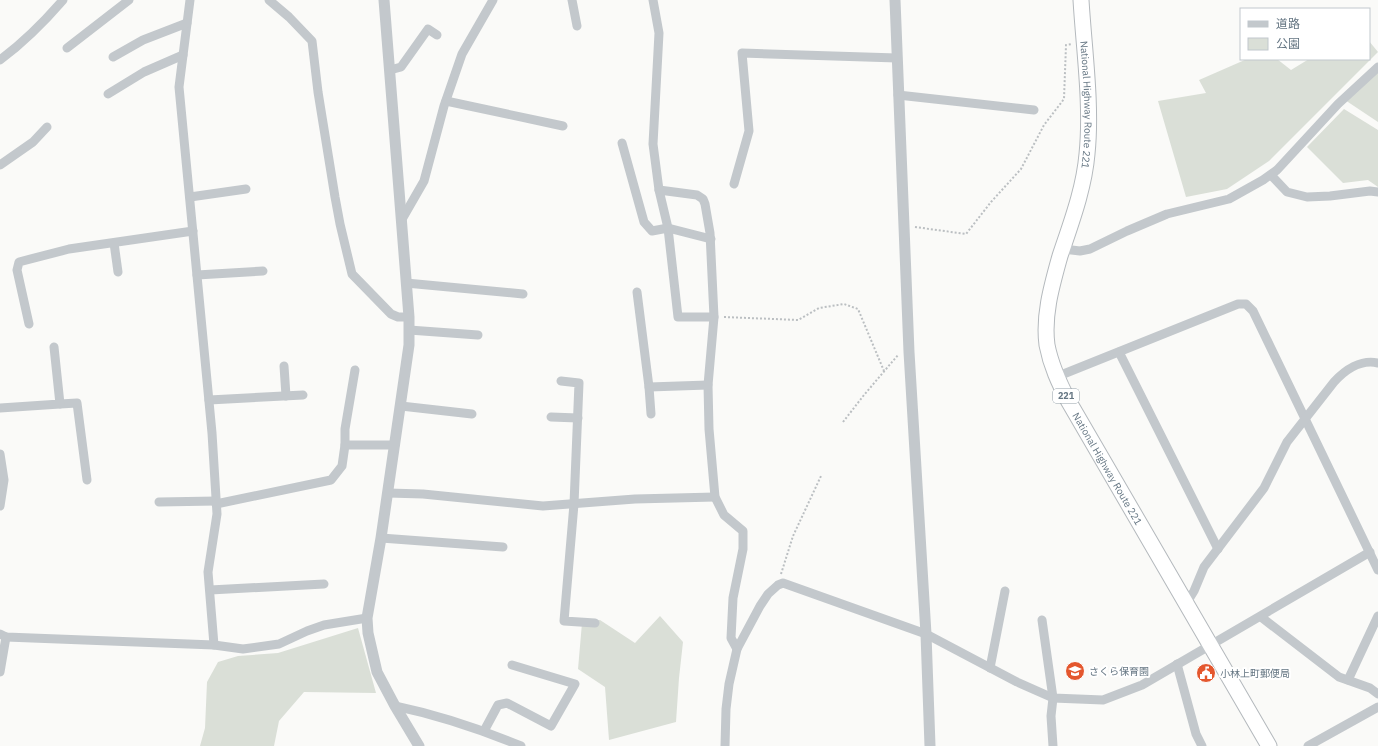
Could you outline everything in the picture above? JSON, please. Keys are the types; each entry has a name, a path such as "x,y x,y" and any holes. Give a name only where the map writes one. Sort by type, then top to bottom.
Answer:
{"highway":[{"name":"National Highway Route 221","path":"1081,0 1088,113 1087,154 1081,188 1053,282 1047,311 1047,344 1056,377 1069,402 1269,746"}],"street":[{"path":"0,60 43,24 63,0"},
{"path":"68,48 130,0"},
{"path":"190,0 179,88 198,275 217,514 208,572 214,645"},
{"path":"269,0 289,17 312,41 318,92 335,197 352,274 391,314 398,317 409,317"},
{"path":"384,0 409,317 409,345 388,493 367,618 368,633 377,672 419,746"},
{"path":"401,221 424,181 446,101 462,54 492,0"},
{"path":"572,0 577,26"},
{"path":"653,0 659,33 653,144 659,190 668,228 678,317 714,317"},
{"path":"895,0 908,344 926,634 930,746"},
{"path":"114,57 143,40 187,23"},
{"path":"390,70 401,67 428,29 437,35"},
{"path":"734,184 749,131 742,53 897,58"},
{"path":"108,94 144,72 183,55"},
{"path":"1063,249 1080,252 1090,249 1167,214 1229,199 1271,174 1338,104 1378,67"},
{"path":"898,95 1034,110"},
{"path":"446,101 563,126"},
{"path":"0,165 33,142 47,126"},
{"path":"622,143 644,222 652,231 668,228 710,239"},
{"path":"1271,174 1287,192 1307,197 1370,191 1378,192"},
{"path":"190,197 246,189"},
{"path":"659,190 697,195 703,199 705,204 710,239 714,317 708,385 709,429 715,497 724,515 743,532 743,549 733,598 731,638 737,649"},
{"path":"29,324 17,270 19,262 69,249 193,231"},
{"path":"114,243 118,272"},
{"path":"198,275 263,271"},
{"path":"406,283 523,294"},
{"path":"637,292 651,414"},
{"path":"1056,377 1238,304 1246,304 1253,311 1378,570"},
{"path":"409,330 478,335"},
{"path":"54,347 60,404"},
{"path":"1119,352 1218,549"},
{"path":"1186,604 1194,591 1204,567 1264,488 1288,442 1342,373 1351,367 1373,362 1378,363"},
{"path":"284,366 286,396"},
{"path":"159,502 216,503 331,480 342,466 345,444 345,429 355,370"},
{"path":"561,381 580,383 574,504 564,621 595,623"},
{"path":"649,387 708,385"},
{"path":"209,400 303,395"},
{"path":"0,408 77,403 87,480"},
{"path":"401,406 472,414"},
{"path":"551,417 578,418"},
{"path":"345,444 395,445"},
{"path":"0,454 4,480 0,506"},
{"path":"388,493 423,494 543,506 635,499 715,497"},
{"path":"381,538 503,547"},
{"path":"725,746 726,709 729,684 737,649 768,594 778,585 783,583 926,634 1017,682 1053,698 1103,700 1142,685 1370,552"},
{"path":"210,590 324,584"},
{"path":"990,668 1005,591"},
{"path":"1261,616 1339,677 1370,688 1378,694"},
{"path":"1348,680 1378,616"},
{"path":"0,672 3,636 214,645 243,649 279,644 324,625 367,618"},
{"path":"1042,620 1053,698 1051,716 1053,746"},
{"path":"1177,664 1196,734 1202,746"},
{"path":"484,731 498,705 507,703 552,726 575,684 512,665"},
{"path":"395,706 428,713 484,731 521,746"},
{"path":"1308,746 1378,708"}],"path":[{"path":"904,225 966,234 991,202 1021,170 1044,125 1064,99 1066,45 1084,41"},
{"path":"714,317 798,320 819,308 844,304 858,309 884,371"},
{"path":"843,422 908,344"},
{"path":"778,585 793,536 821,476"}],"green space":[{"path":"1370,42 1378,52 1370,60"},
{"path":"1245,60 1278,60 1291,70 1307,60 1370,60 1269,161 1227,189 1186,197 1158,101 1206,93 1199,80"},
{"path":"1378,71 1378,122 1345,100"},
{"path":"1344,109 1378,130 1378,187 1368,180 1343,183 1307,147"},
{"path":"660,616 683,642 676,722 609,740 605,687 578,669 582,623 600,620 635,643"},
{"path":"358,628 376,693 304,692 279,721 274,746 200,746 205,728 207,682 218,662 238,656 278,653"}],"place":[{"name":"さくら保育園","path":"1075,671"},
{"name":"小林上町郵便局","path":"1206,673"}]}
